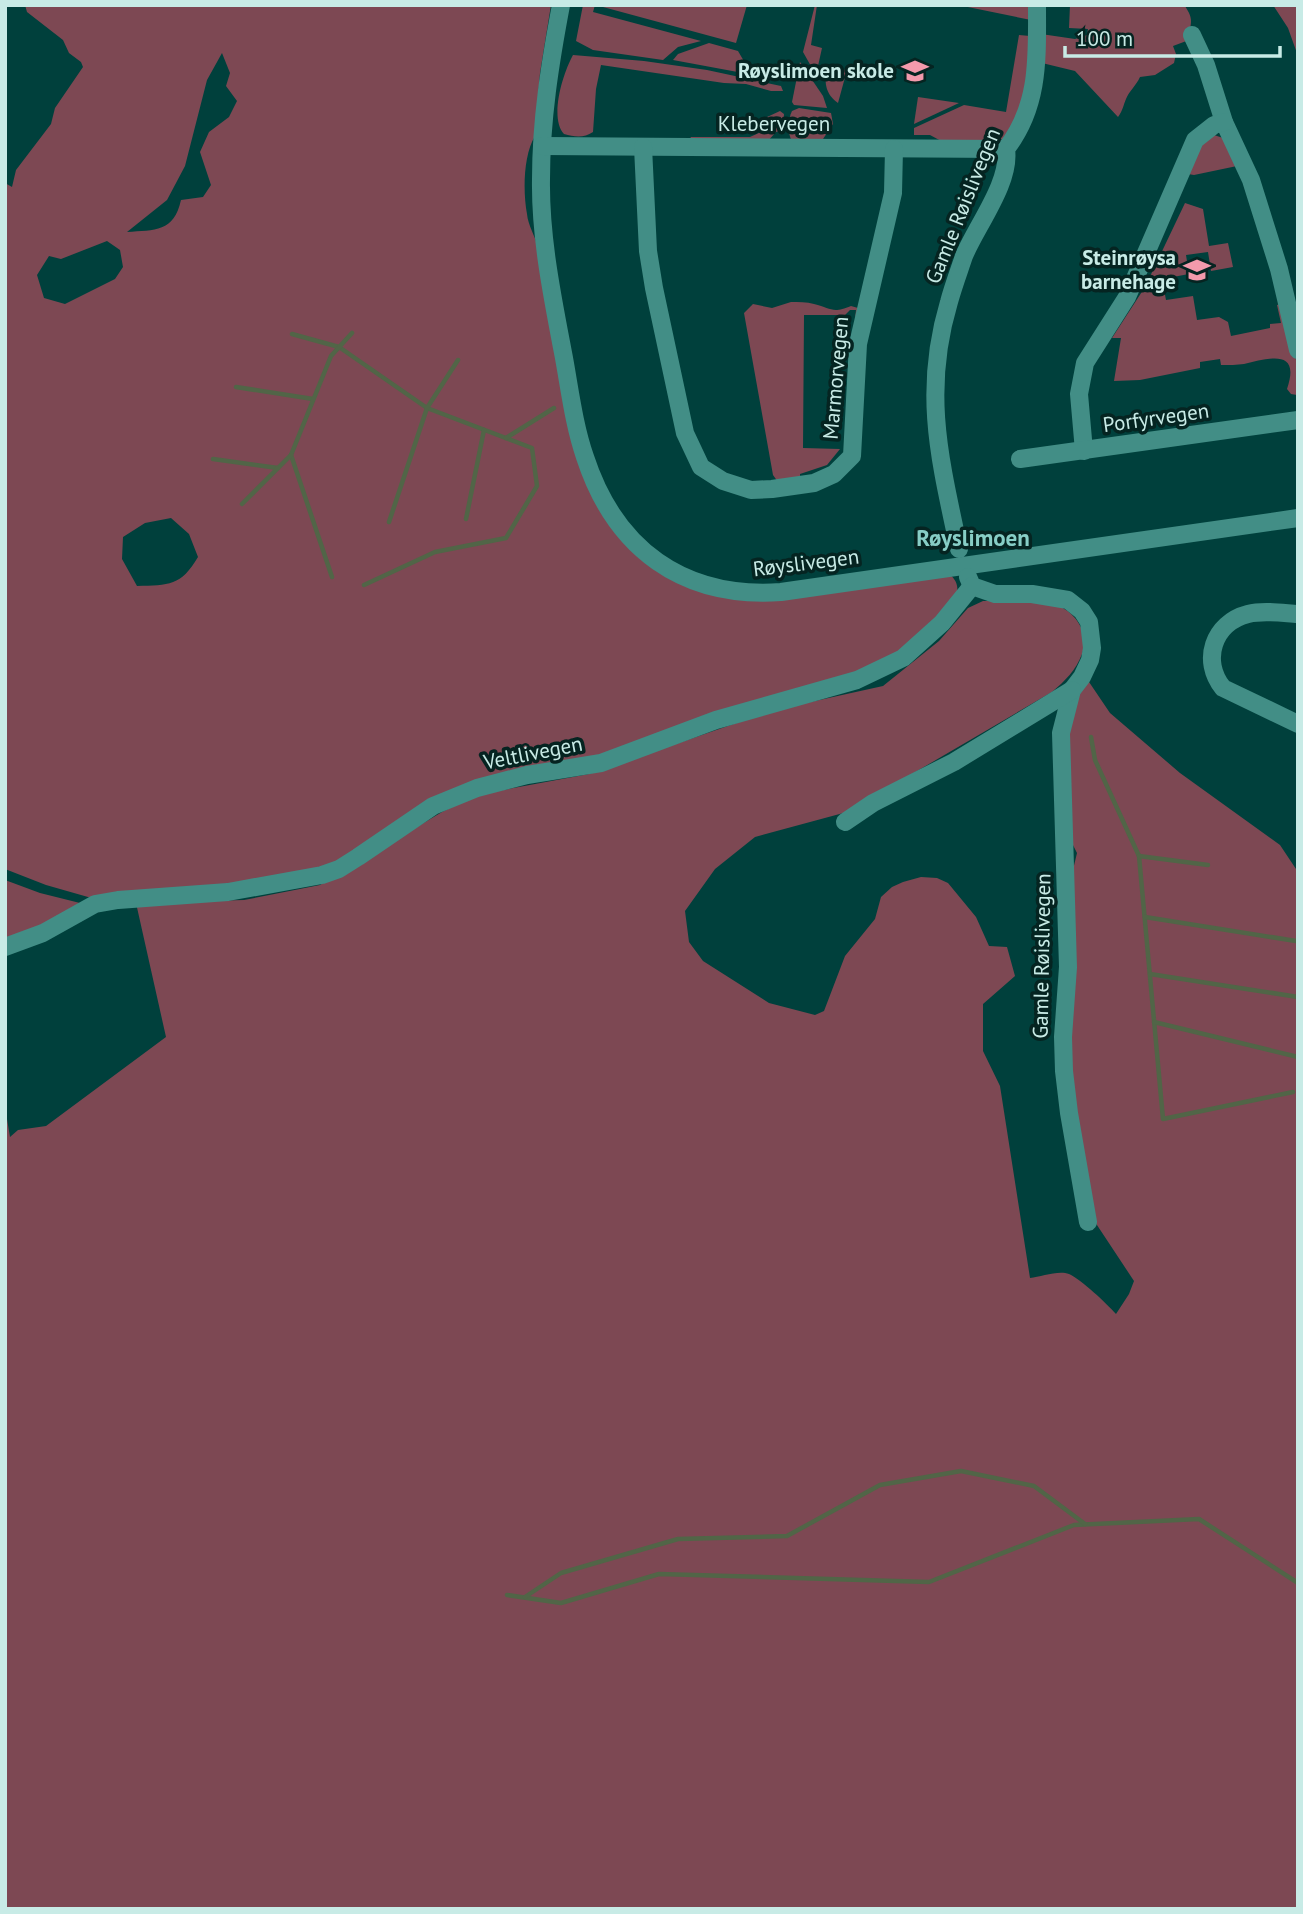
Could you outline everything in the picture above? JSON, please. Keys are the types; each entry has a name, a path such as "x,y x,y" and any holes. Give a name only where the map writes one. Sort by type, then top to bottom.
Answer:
{"street":[{"name":"Røyslivegen","path":"561,5 546,94 541,181 556,320 584,456 612,516 643,551 696,583 716,589 753,594 805,589 960,557 1298,518"},
{"name":"Gamle Røislivegen","path":"1037,5 1038,67 1029,103 1015,137 1006,149 1004,173 964,257 948,302 936,368 936,432 940,465 960,557 972,586 995,594 1052,596 1068,600 1082,611 1089,622 1092,648 1082,677 1072,690 1061,733 1068,967 1063,1037 1064,1071 1088,1222"},
{"path":"1192,35 1206,65 1224,122 1261,207 1298,350"},
{"path":"1084,451 1079,394 1085,363 1127,297 1195,140 1214,125 1224,122"},
{"name":"Klebervegen","path":"542,146 1006,149"},
{"name":"Marmorvegen","path":"643,147 648,251 685,433 701,467 723,481 751,490 814,483 834,474 852,456 858,344 892,193 894,149"},
{"name":"Porfyrvegen","path":"1020,459 1298,421"},
{"name":"Veltlivegen","path":"5,947 43,933 95,904 228,892 322,875 339,869 433,806 477,788 527,775 601,763 716,720 857,680 904,658 942,623 972,586"},
{"path":"1298,614 1248,614 1236,620 1224,627 1215,639 1210,663 1215,678 1223,688 1298,724"},
{"path":"845,822 873,803 954,762 1072,690"}],"shaded area":[{"path":"25,5 551,5 540,73 535,136 526,164 526,205 608,522 629,546 654,567 682,583 712,595 949,574 953,577 957,589 953,606 882,666 612,754 502,775 355,853 306,875 95,899 46,885 5,869 5,183 12,187 16,170 51,124 55,108 83,67 81,62 69,53 63,40 27,12","holes":["222,53 230,73 226,86 237,101 229,117 209,132 200,152 211,185 203,197 181,200 174,218 168,224 146,231 127,232 167,200 185,166 207,80","107,241 120,250 123,267 115,279 65,304 44,298 37,275 49,256 61,259","171,518 189,534 198,557 180,579 166,584 137,586 122,559 123,537 145,523"]},
{"path":"583,5 595,5 593,12 701,41 678,47 663,60 593,50 576,41"},
{"path":"747,5 736,43 603,7"},
{"path":"815,5 811,45 822,48 816,75 803,52"},
{"path":"958,5 1033,5 1031,20"},
{"path":"1070,5 1184,5 1191,19 1189,40 1173,46 1176,54 1174,63 1155,75 1140,77 1127,96 1118,117 1075,71 1042,63 1041,34 1075,39 1087,35 1088,29 1069,28"},
{"path":"1273,5 1298,5 1298,56 1288,28"},
{"path":"1019,35 1030,36 1028,95 1006,138 997,141 943,142 930,135 914,135 914,128 964,105 1006,112"},
{"path":"709,43 738,51 745,63 743,73 673,60 678,54"},
{"path":"573,55 707,70 781,86 783,91 601,65 596,89 593,132 572,136 564,134 560,127 558,107 565,73"},
{"path":"800,62 823,96 827,108 794,105 792,102"},
{"path":"827,67 847,70 838,103 830,96 826,87"},
{"path":"918,97 959,103 914,124"},
{"path":"799,108 831,113 833,124 823,139 792,141 790,118 792,111"},
{"path":"780,111 784,114 783,130 776,132 767,142 689,140 691,137 750,137 761,132 767,117"},
{"path":"1214,135 1223,138 1237,166 1188,174 1199,145"},
{"path":"1185,203 1203,209 1209,246 1228,243 1233,267 1211,271 1208,252 1186,255 1189,274 1162,279 1166,300 1193,296 1197,320 1219,317 1228,322 1231,336 1281,323 1277,305 1280,304 1294,349 1297,395 1291,394 1287,389 1290,367 1286,361 1272,358 1224,365 1221,365 1220,359 1200,362 1200,368 1140,380 1114,381 1121,338 1112,338 1145,287"},
{"path":"791,302 811,303 832,310 851,306 858,308 855,319 856,310 850,310 845,315 804,315 803,448 840,449 827,465 800,474 800,480 778,482 773,475 744,313 753,304 772,308"},
{"path":"983,601 1040,602 1056,605 1071,614 1081,628 1084,645 1080,660 1070,675 1052,692 847,812 755,837 715,869 685,911 689,942 703,961 769,1003 815,1015 824,1011 845,956 875,919 881,897 892,887 921,877 937,878 948,883 976,917 989,946 1007,947 1015,976 983,1004 983,1051 1000,1086 1030,1278 1055,1273 1069,1274 1087,1286 1116,1314 1134,1281 1093,1219 1070,1089 1072,874 1077,853 1072,843 1067,756 1073,697 1087,679 1110,713 1180,773 1280,845 1298,872 1298,1909 5,1909 5,1107 10,1137 18,1130 46,1126 166,1037 136,903 244,900 320,885 442,812 476,795 589,774 774,710 883,686 939,641 968,608"},
{"path":"5,880 40,893 80,903 81,907 5,942"}],"waterway":[{"path":"242,504 291,455 331,356 352,333"},
{"path":"292,334 339,347 427,408 532,448 537,486 506,538 435,552 364,585"},
{"path":"389,522 427,408 458,360"},
{"path":"236,387 313,399"},
{"path":"506,438 554,408"},
{"path":"466,519 484,430"},
{"path":"291,455 332,577"},
{"path":"213,459 278,468"},
{"path":"1091,737 1095,760 1139,856 1163,1119 1293,1092"},
{"path":"1139,856 1208,865"},
{"path":"1145,917 1296,941"},
{"path":"1150,974 1298,997"},
{"path":"1154,1022 1298,1057"},
{"path":"525,1597 561,1573 678,1539 787,1536 880,1485 961,1471 1034,1486 1085,1524"},
{"path":"507,1595 561,1603 659,1574 929,1582 1074,1525 1199,1519 1298,1583"}],"place":[{"name":"Røyslimoen skole","path":"915,71"},
{"name":"Steinrøysa barnehage","path":"1197,270"}],"district":[{"name":"Røyslimoen","path":"973,538"}]}
